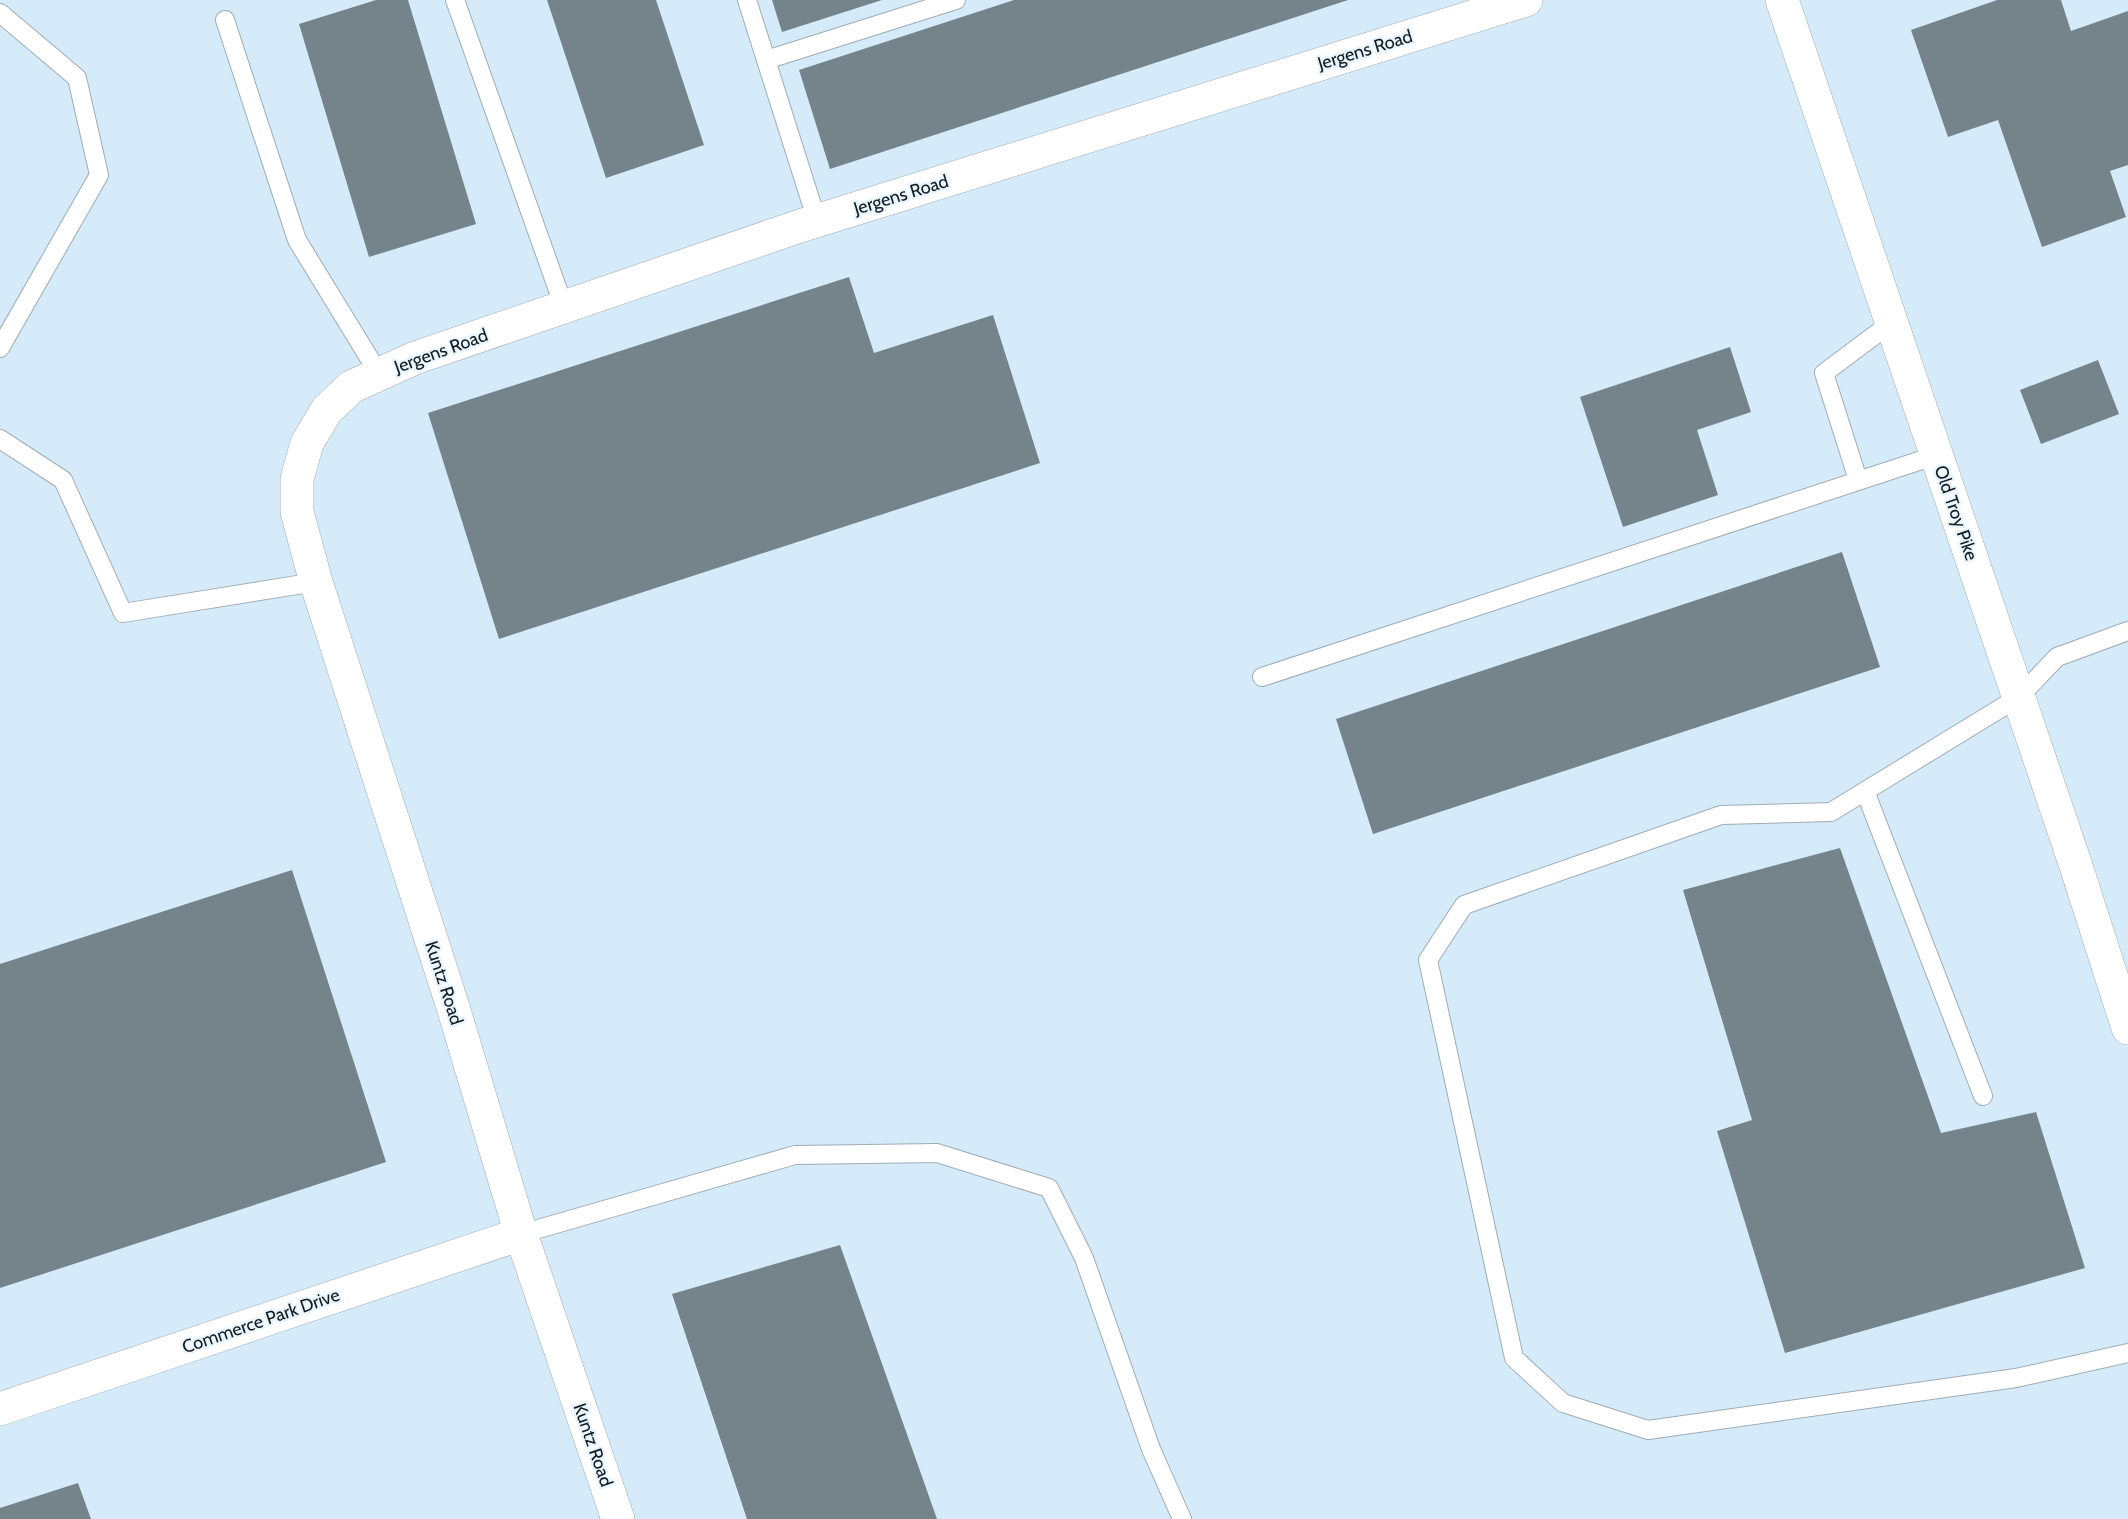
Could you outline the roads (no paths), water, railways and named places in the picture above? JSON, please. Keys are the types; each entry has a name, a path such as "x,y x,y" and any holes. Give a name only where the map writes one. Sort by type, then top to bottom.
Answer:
{"street":[{"name":"Jergens Road","path":"307,443 327,410 351,387 415,358 817,221 1526,0"},
{"name":"Old Troy Pike","path":"1782,0 2019,698 2119,970 2128,1028"},
{"name":"Kuntz Road","path":"307,443 297,479 297,512 316,582 453,1007 521,1234 618,1519"},
{"name":"Commerce Park Drive","path":"0,1409 521,1234"}],"lane":[{"path":"455,0 564,307"},
{"path":"747,0 817,221"},
{"path":"766,60 956,0"},
{"path":"0,13 77,78 99,175 0,348"},
{"path":"225,20 297,240 379,374"},
{"path":"1858,480 1824,373 1891,323"},
{"path":"0,439 63,480 123,613 316,582"},
{"path":"1262,677 1937,455"},
{"path":"2128,631 2056,657 2019,698 1831,812 1721,815 1464,905 1428,960 1514,1358 1563,1403 1648,1430 2016,1378 2128,1353"},
{"path":"1865,791 1983,1096"},
{"path":"521,1234 795,1155 937,1153 1049,1188 1084,1258 1151,1449 1182,1519"}]}
